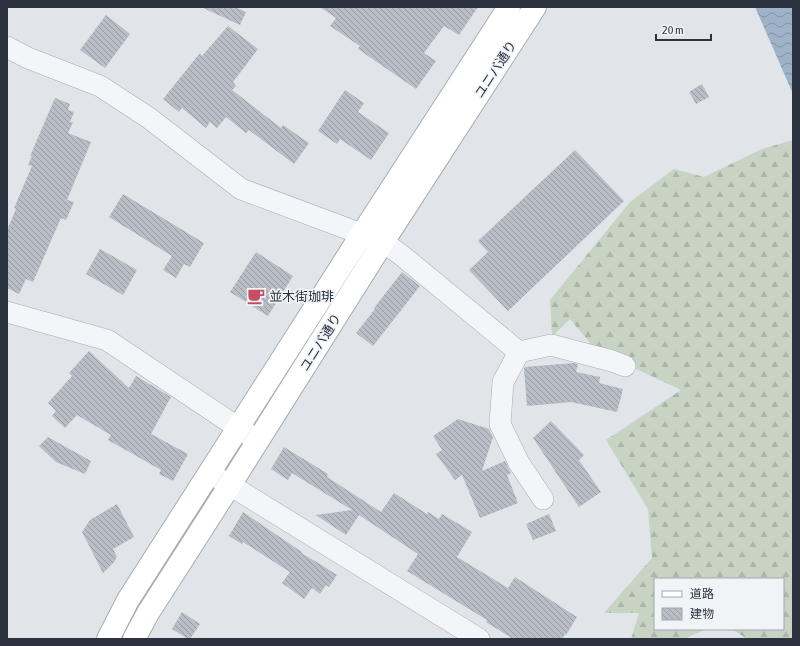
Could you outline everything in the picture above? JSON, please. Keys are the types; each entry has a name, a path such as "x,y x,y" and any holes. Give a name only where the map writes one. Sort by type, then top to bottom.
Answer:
{"street":[{"name":"ユニバ通り","path":"108,639 128,600 509,7"},
{"name":"ユニバ通り","path":"134,639 148,613 383,242 535,7"},
{"path":"7,47 28,58 100,86 149,118 241,189 383,242 400,254 519,352"},
{"path":"7,312 107,340 258,441"},
{"path":"544,499 519,463 500,424 503,382 519,352 551,345 612,361 625,366"},
{"path":"210,474 478,639"}],"green space":[{"path":"793,140 793,639 747,639 734,630 784,630 784,578 654,578 654,630 704,630 684,639 631,639 639,613 604,613 652,558 648,509 606,440 681,390 596,350 570,319 552,337 550,300 630,202 674,169 704,177 762,149"}],"water":[{"path":"755,7 793,7 793,94"}],"building":[{"path":"201,7 235,7 246,12 240,25"},
{"path":"320,7 478,7 459,35 444,26 424,53 436,61 416,89 358,49 360,46 330,26 336,18"},
{"path":"106,15 130,34 105,68 80,50"},
{"path":"228,26 258,49 233,82 236,86 232,90 281,128 283,125 309,143 294,164 249,130 246,133 226,117 217,128 210,122 206,128 182,108 179,112 163,99 200,53 202,56"},
{"path":"702,84 709,97 696,104 689,92"},
{"path":"345,90 364,103 358,112 389,133 371,160 340,139 337,144 318,131"},
{"path":"55,98 70,104 68,110 74,112 70,122 73,122 68,133 91,142 67,200 74,202 66,220 61,218 33,282 26,279 19,294 7,288 7,230 16,209 14,208 32,166 28,165 32,156 30,156"},
{"path":"575,150 624,201 508,311 469,270 488,252 478,241"},
{"path":"123,194 204,243 190,267 184,264 176,278 163,270 172,256 109,217"},
{"path":"100,249 137,270 123,295 86,274"},
{"path":"256,252 293,276 268,316 230,292"},
{"path":"402,272 420,286 373,346 356,333"},
{"path":"89,351 129,388 136,376 171,397 151,434 188,454 173,481 159,474 161,470 108,440 111,435 77,415 65,428 52,416 56,411 48,403 72,376 69,373"},
{"path":"573,363 578,364 576,372 600,377 599,383 623,389 617,412 571,402 527,406 525,367"},
{"path":"458,419 489,429 493,437 482,471 505,461 511,473 507,475 518,503 480,518 462,475 455,480 436,454 442,450 433,436"},
{"path":"551,421 584,455 579,460 601,492 579,507 533,438"},
{"path":"48,437 91,461 85,474 56,462 39,446"},
{"path":"284,447 328,474 327,477 381,512 394,493 427,514 428,512 439,519 442,514 472,532 457,557 508,588 515,577 577,617 566,635 565,634 562,639 513,639 486,622 487,620 407,571 418,554 359,515 346,535 316,515 352,510 292,473 288,480 271,469"},
{"path":"117,504 134,537 113,549 117,557 103,573 82,532 90,520"},
{"path":"243,512 302,552 301,553 337,575 329,587 326,585 320,594 312,588 304,599 282,583 290,572 243,542 242,544 229,536"},
{"path":"549,514 556,531 533,540 526,524"},
{"path":"182,612 200,624 190,639 172,629"}],"place":[{"name":"並木街珈琲","path":"256,296"}]}
